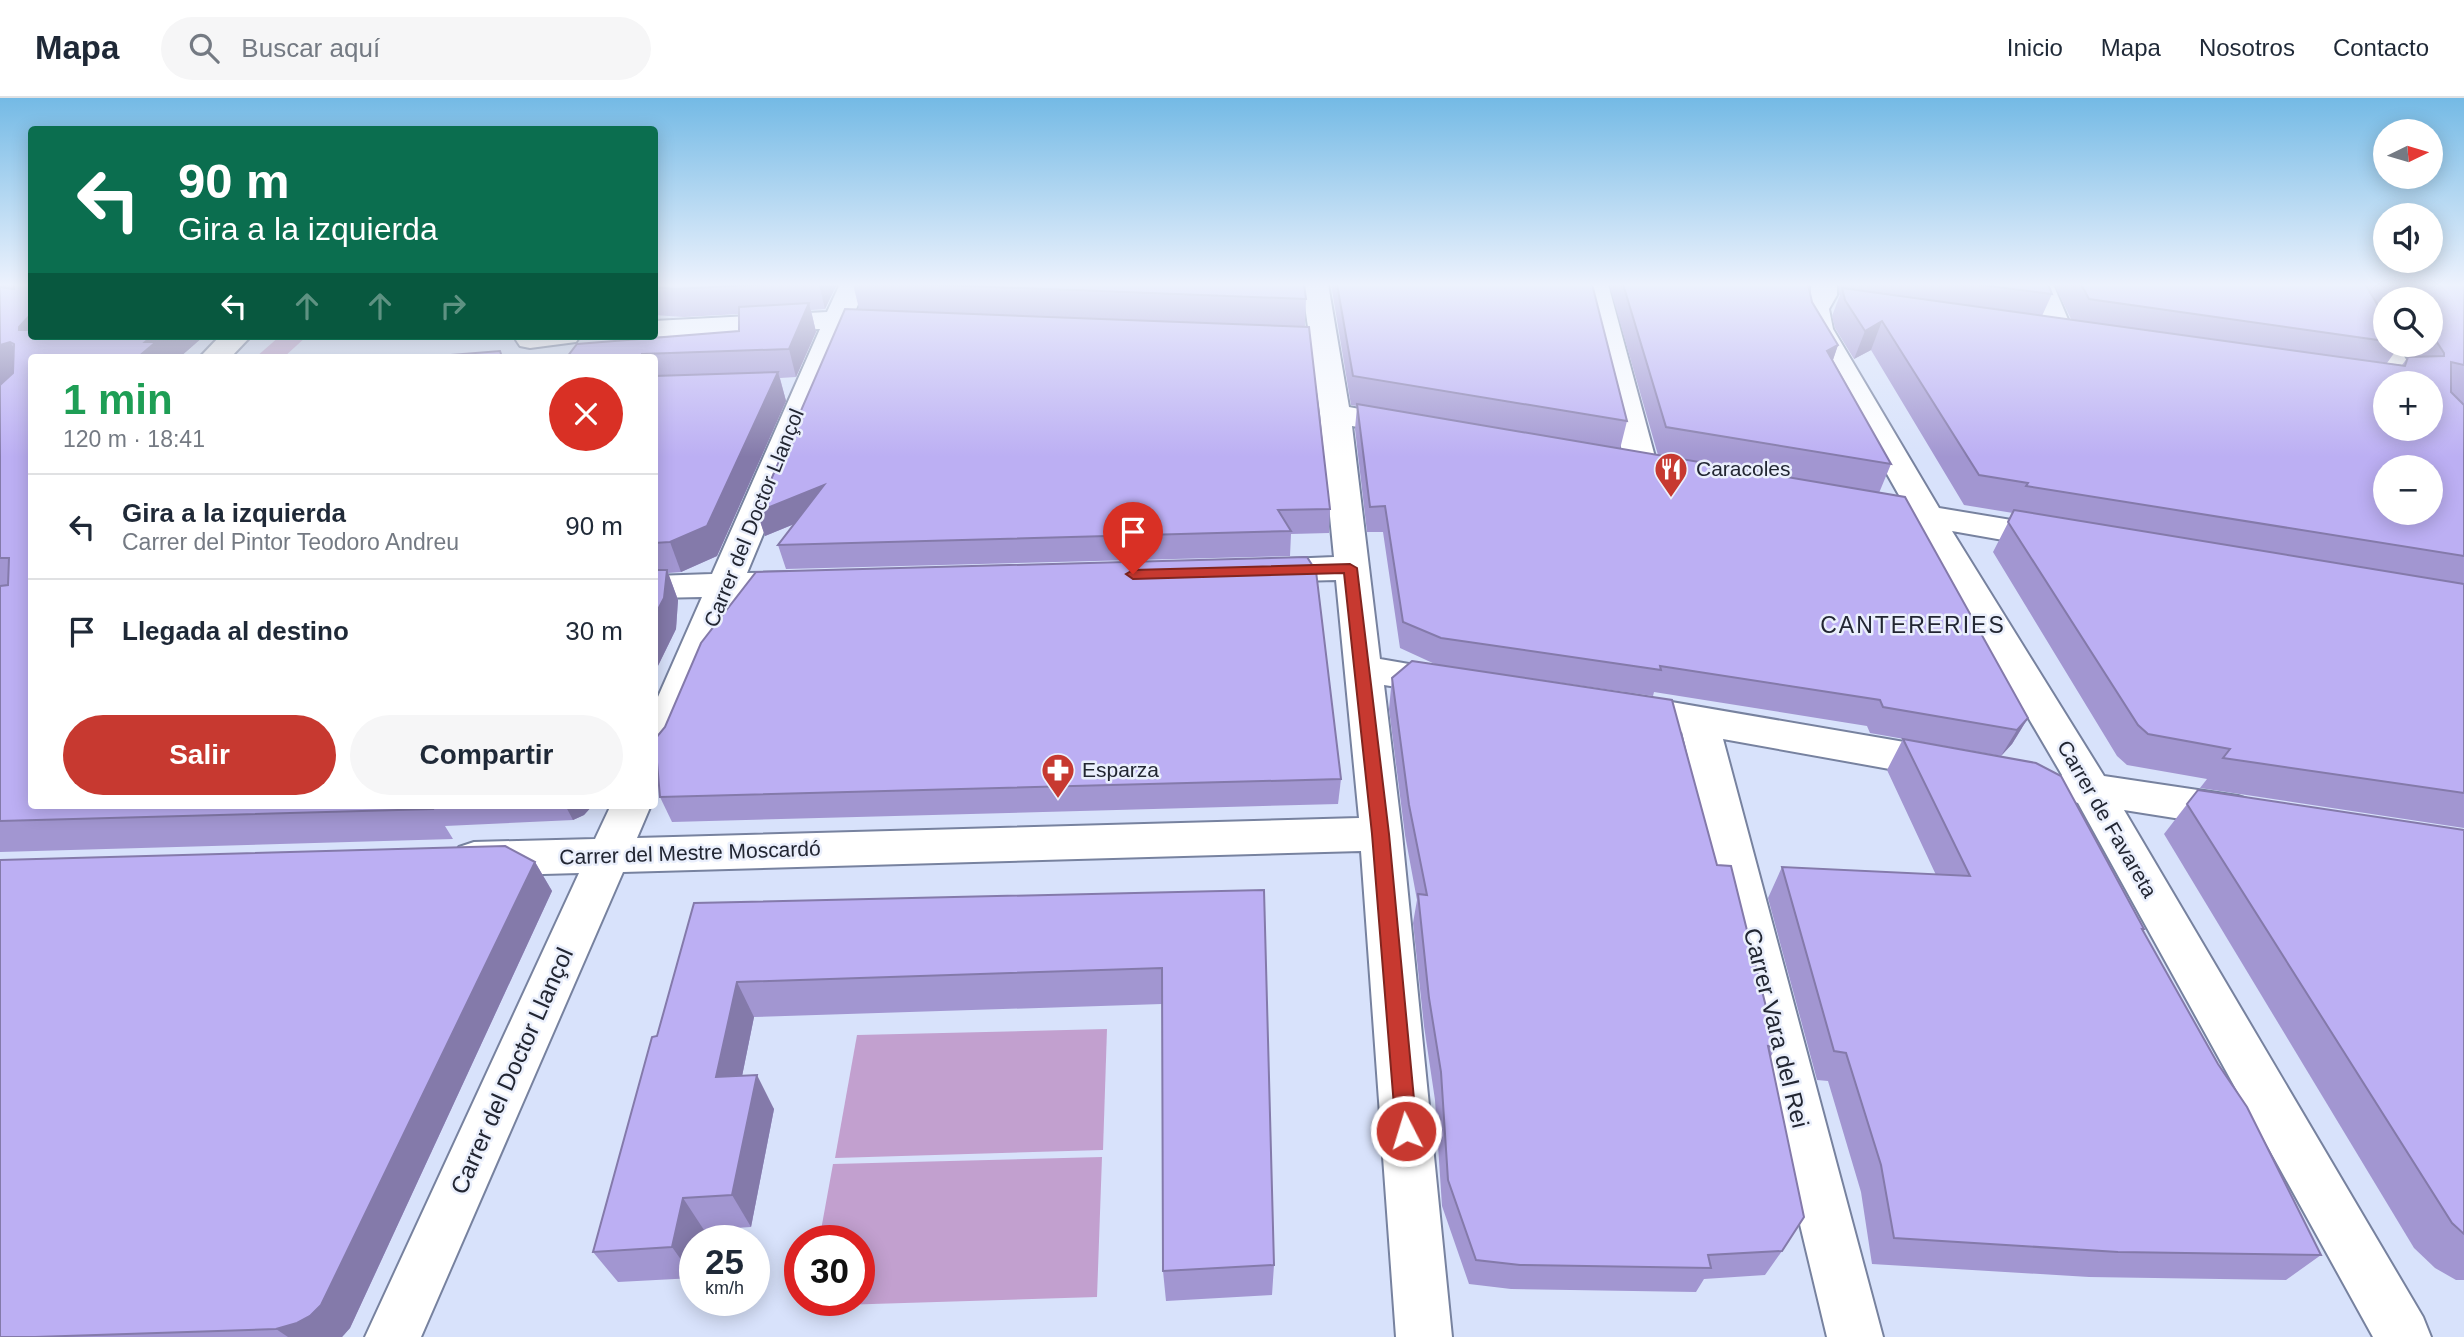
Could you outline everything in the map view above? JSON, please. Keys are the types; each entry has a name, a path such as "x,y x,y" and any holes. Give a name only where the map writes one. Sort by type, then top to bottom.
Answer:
{"street":[{"path":"217,354 231,342"},
{"name":"Carrer del Doctor Llançol","path":"658,743 726,585 793,388 823,342"},
{"path":"1309,342 1335,414 1381,834 1424,1337"},
{"path":"1610,342 1642,468"},
{"name":"Carrer de Favareta","path":"1826,342 2091,790 2403,1337"},
{"path":"2382,342 2399,371"},
{"path":"1335,414 1441,432"},
{"path":"1886,509 2088,543"},
{"path":"1226,572 1350,568"},
{"path":"658,587 837,582"},
{"path":"1363,669 1484,687"},
{"path":"1591,703 1698,719 1983,771"},
{"name":"Carrer Vara del Rei","path":"1698,719 1855,1337"},
{"path":"2034,780 2271,817"},
{"name":"Carrer del Doctor Llançol","path":"393,1337 629,809"},
{"name":"Carrer del Mestre Moscardó","path":"443,860 1381,834"}],"shaded area":[{"path":"273,342 301,342 287,354 259,354"},
{"path":"1107,1029 1103,1150 835,1158 857,1035"},
{"path":"1102,1157 1097,1297 875,1304 875,1225 822,1225 833,1164"}],"building":[{"path":"0,342 156,342 142,354 28,354 28,809 434,809 0,821 0,586 8,585 9,558 0,558 0,385 13,373 14,344 10,342 0,345"},
{"path":"792,342 789,349 569,354 577,344"},
{"path":"831,342 1311,342 1330,509 1278,510 1291,531 778,545 824,485 757,512"},
{"path":"1347,342 1607,342 1627,421 1353,376"},
{"path":"1640,342 1836,342 1838,345 1827,351 1891,464 1666,427"},
{"path":"1895,342 2230,342 2405,366 2408,357 2444,356 2443,342 2464,342 2464,365 2451,362 2451,392 2464,405 2464,556 2026,486 2028,483 1979,475"},
{"path":"500,351 501,354 463,354"},
{"path":"778,372 707,526 670,542 658,543 658,376"},
{"path":"1357,404 1905,497 2028,718 2017,730 1883,707 1880,700 1660,666 1661,670 1441,638 1403,622 1385,506 1370,507"},
{"path":"2014,510 2464,584 2464,793 2223,758 2230,749 2148,734 2138,725 2008,522"},
{"path":"1307,557 1316,571 1341,779 660,797 658,735 665,727 701,643 756,572"},
{"path":"658,570 667,570 664,598 658,609"},
{"path":"1412,661 1672,700 1717,865 1731,866 1776,1047 1768,1046 1804,1217 1782,1251 1708,1255 1711,1268 1520,1265 1476,1260 1448,1180 1441,1072 1429,998 1418,894 1427,895 1409,805 1392,678"},
{"path":"1903,739 2036,763 2061,776 2142,929 2218,1064 2247,1107 2321,1255 2118,1252 1894,1238 1881,1165 1846,1053 1834,1051 1782,867 1970,876"},
{"path":"2198,790 2464,830 2464,1234 2452,1223 2187,804"},
{"path":"505,846 535,862 321,1305 310,1316 276,1329 0,1337 0,860"},
{"path":"1264,890 1274,1265 1163,1271 1162,968 737,982 716,1077 757,1075 732,1195 683,1198 672,1247 593,1252 652,1037 657,1036 694,903"}],"place":[{"name":"Caracoles","path":"1671,499"},
{"name":"Esparza","path":"1058,800"}],"district":[{"name":"CANTERERIES","path":"1913,625"}],"route":[{"path":"1133,574 1350,568 1381,834 1406,1131"}]}
